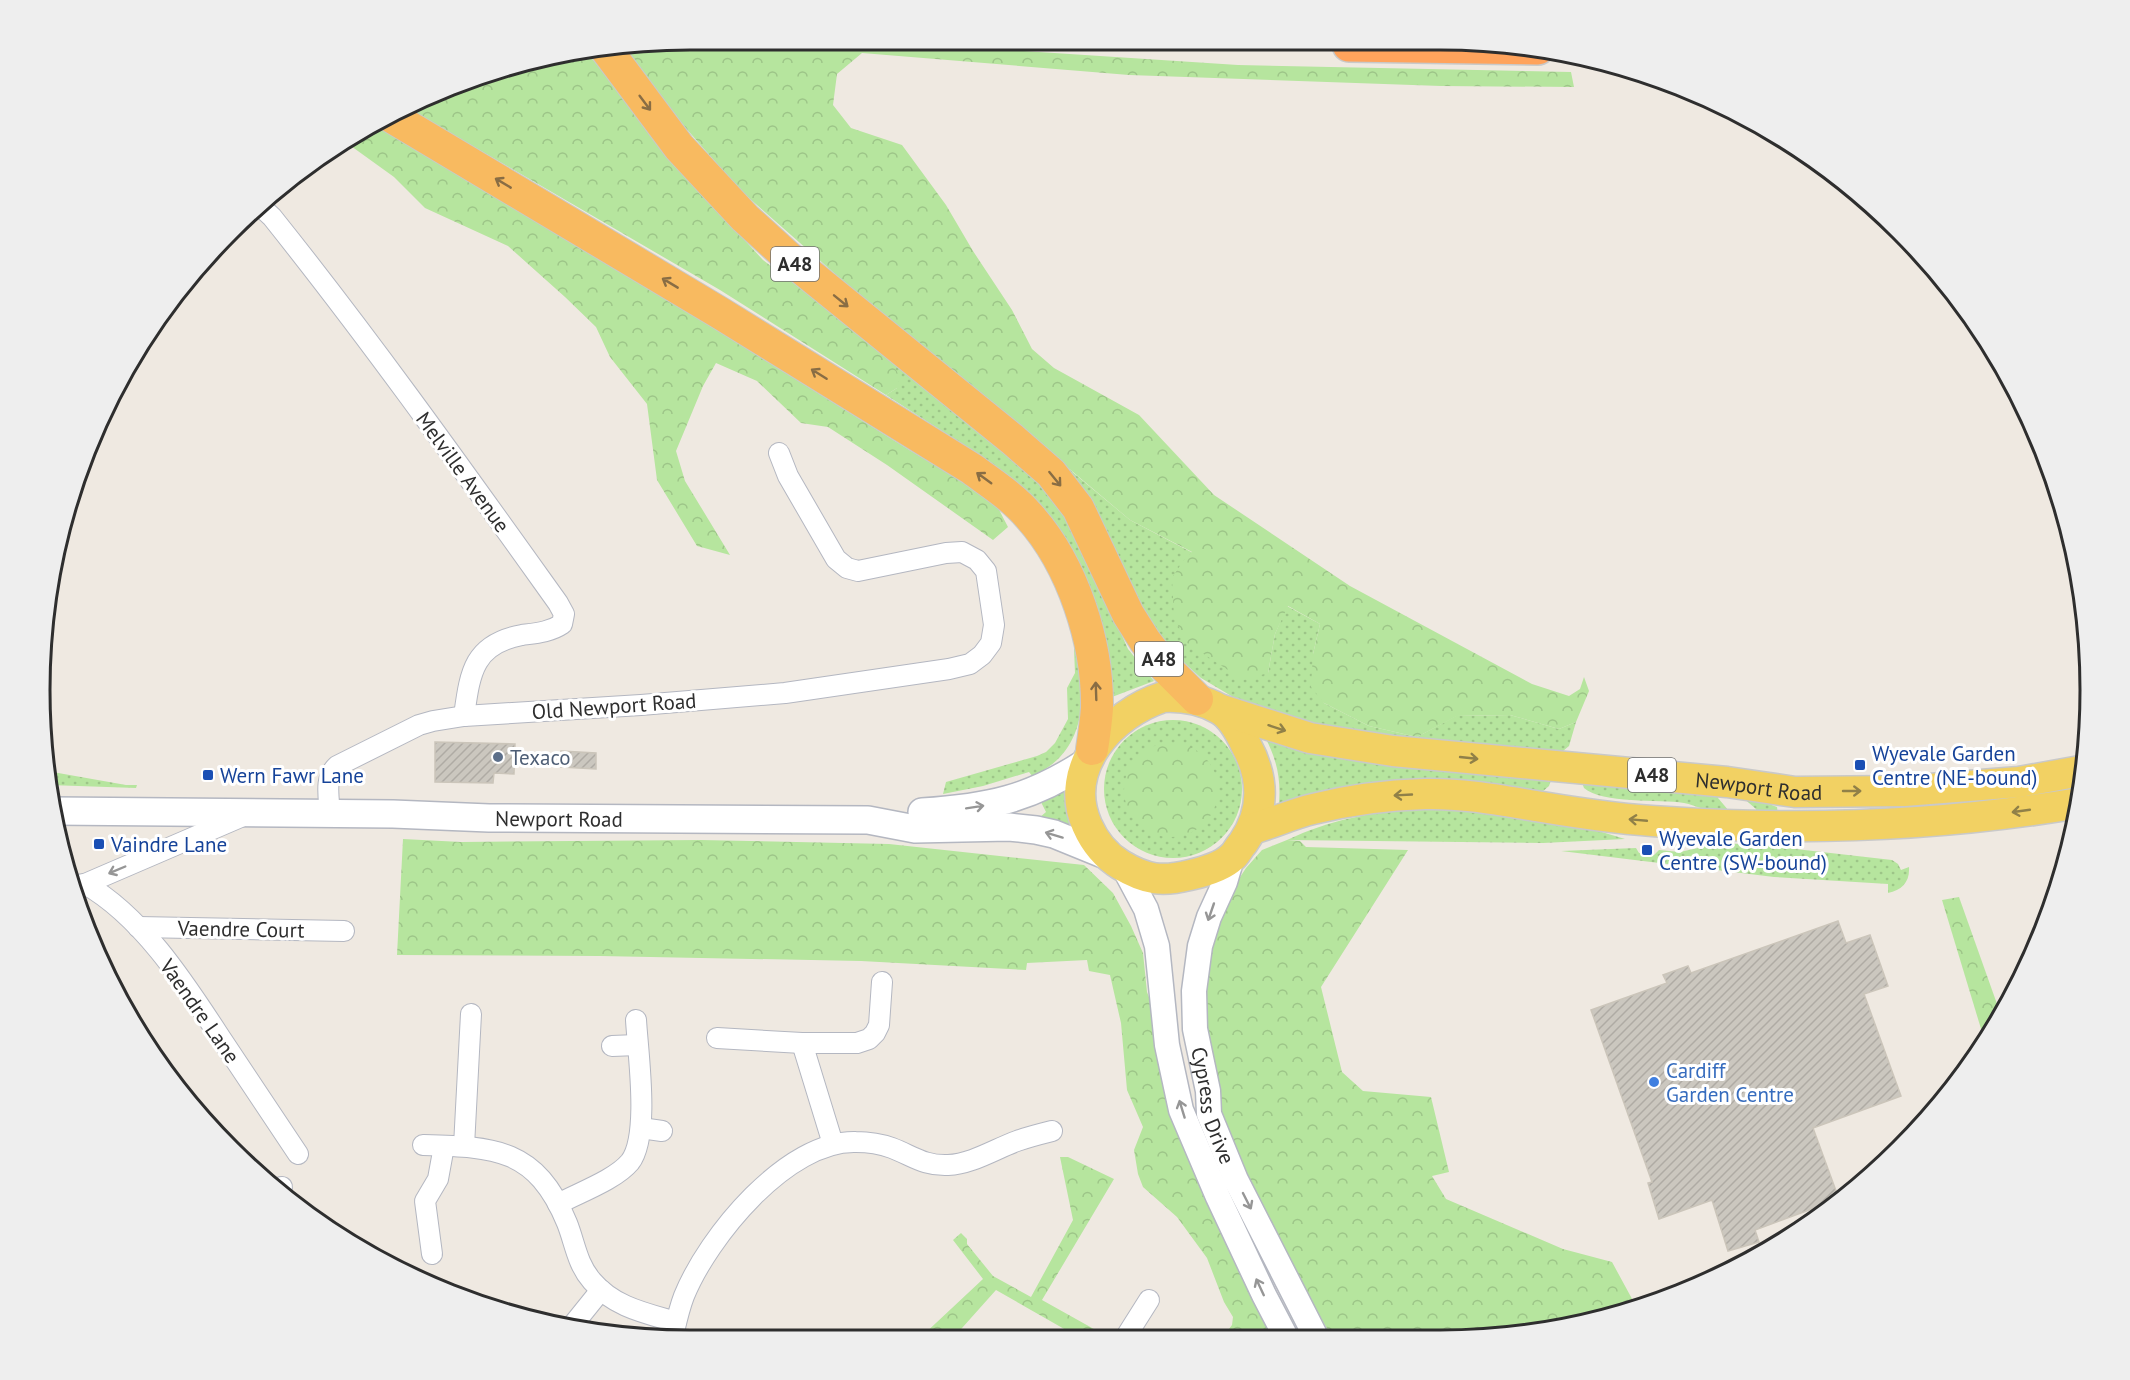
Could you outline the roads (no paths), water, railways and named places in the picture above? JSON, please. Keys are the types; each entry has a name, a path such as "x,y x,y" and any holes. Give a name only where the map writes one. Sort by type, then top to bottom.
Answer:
{"highway":[{"name":"A48","path":"609,55 679,147 745,218 789,258 1051,473 1078,508 1128,614 1144,641 1165,667 1209,705"},
{"path":"398,121 720,313 972,469 1008,496 1029,516 1060,561 1087,630 1096,681 1097,709 1089,756"}],"main road":[{"path":"1163,697 1176,697 1209,705 1238,727 1256,766 1259,796 1252,829 1232,858 1201,872 1166,879 1149,879 1116,861 1091,834 1082,815 1079,789 1089,756 1110,729 1128,714 1150,702 1163,697"},
{"name":"Newport Road","path":"1209,705 1310,738 1393,751 1727,782 1794,792 1904,791 2019,782 2075,772"},
{"name":"Newport Road","path":"868,820 917,812 970,808 1010,800 1054,783 1089,756"},
{"name":"Newport Road","path":"1252,829 1311,809 1387,796 1427,794 1495,800 1633,820 1758,826 1890,824 2070,804"},
{"name":"Newport Road","path":"61,811 501,818 868,820 915,828 1009,827 1036,830 1054,834 1116,861"}],"street":[{"name":"Melville Avenue","path":"265,210 353,322 564,614 562,624 552,630 506,638 495,643 481,655 472,669 464,716"},
{"name":"Old Newport Road","path":"330,814 329,779 337,766 419,725 433,721 464,716 723,699 828,687 949,669 970,664 982,655 991,642 994,625 986,571 977,560 962,552 946,553 858,571 846,568 836,559 788,476 779,453"},
{"name":"Newport Road","path":"80,884 248,813"},
{"name":"Cypress Drive","path":"1232,858 1200,946 1194,991 1195,1029 1208,1092 1209,1114 1236,1179 1312,1330"},
{"name":"Cypress Drive","path":"1116,861 1146,909 1157,946 1167,1045 1181,1110 1218,1197 1282,1330"},
{"name":"Vaendre Lane","path":"80,886 111,900 138,927 196,1001 298,1154"},
{"name":"Vaendre Court","path":"138,927 344,931"},
{"path":"717,1038 802,1043 857,1043 869,1039 879,1025 882,982"},
{"path":"464,1146 471,1014"},
{"path":"558,1204 618,1172 629,1162 636,1151 641,1128 636,1020"},
{"path":"802,1043 833,1144"},
{"path":"612,1046 637,1045"},
{"path":"641,1128 662,1131"},
{"path":"423,1145 490,1149 507,1155 537,1173 558,1204 567,1223 579,1262 591,1280 627,1308 675,1329 684,1297 698,1269 734,1217 767,1183 796,1161 833,1144 854,1142 872,1143 892,1148 915,1160 933,1165 951,1165 1052,1131"},
{"path":"432,1254 425,1201 438,1179 444,1146"},
{"path":"577,1320 601,1290"},
{"path":"1130,1330 1149,1300"}],"place":[{"name":"Texaco","path":"498,757"},
{"name":"Wyevale Garden Centre (NE-bound)","path":"1860,765"},
{"name":"Wern Fawr Lane","path":"208,775"},
{"name":"Vaindre Lane","path":"99,844"},
{"name":"Wyevale Garden Centre (SW-bound)","path":"1647,850"},
{"name":"Cardiff Garden Centre","path":"1654,1082"}]}
